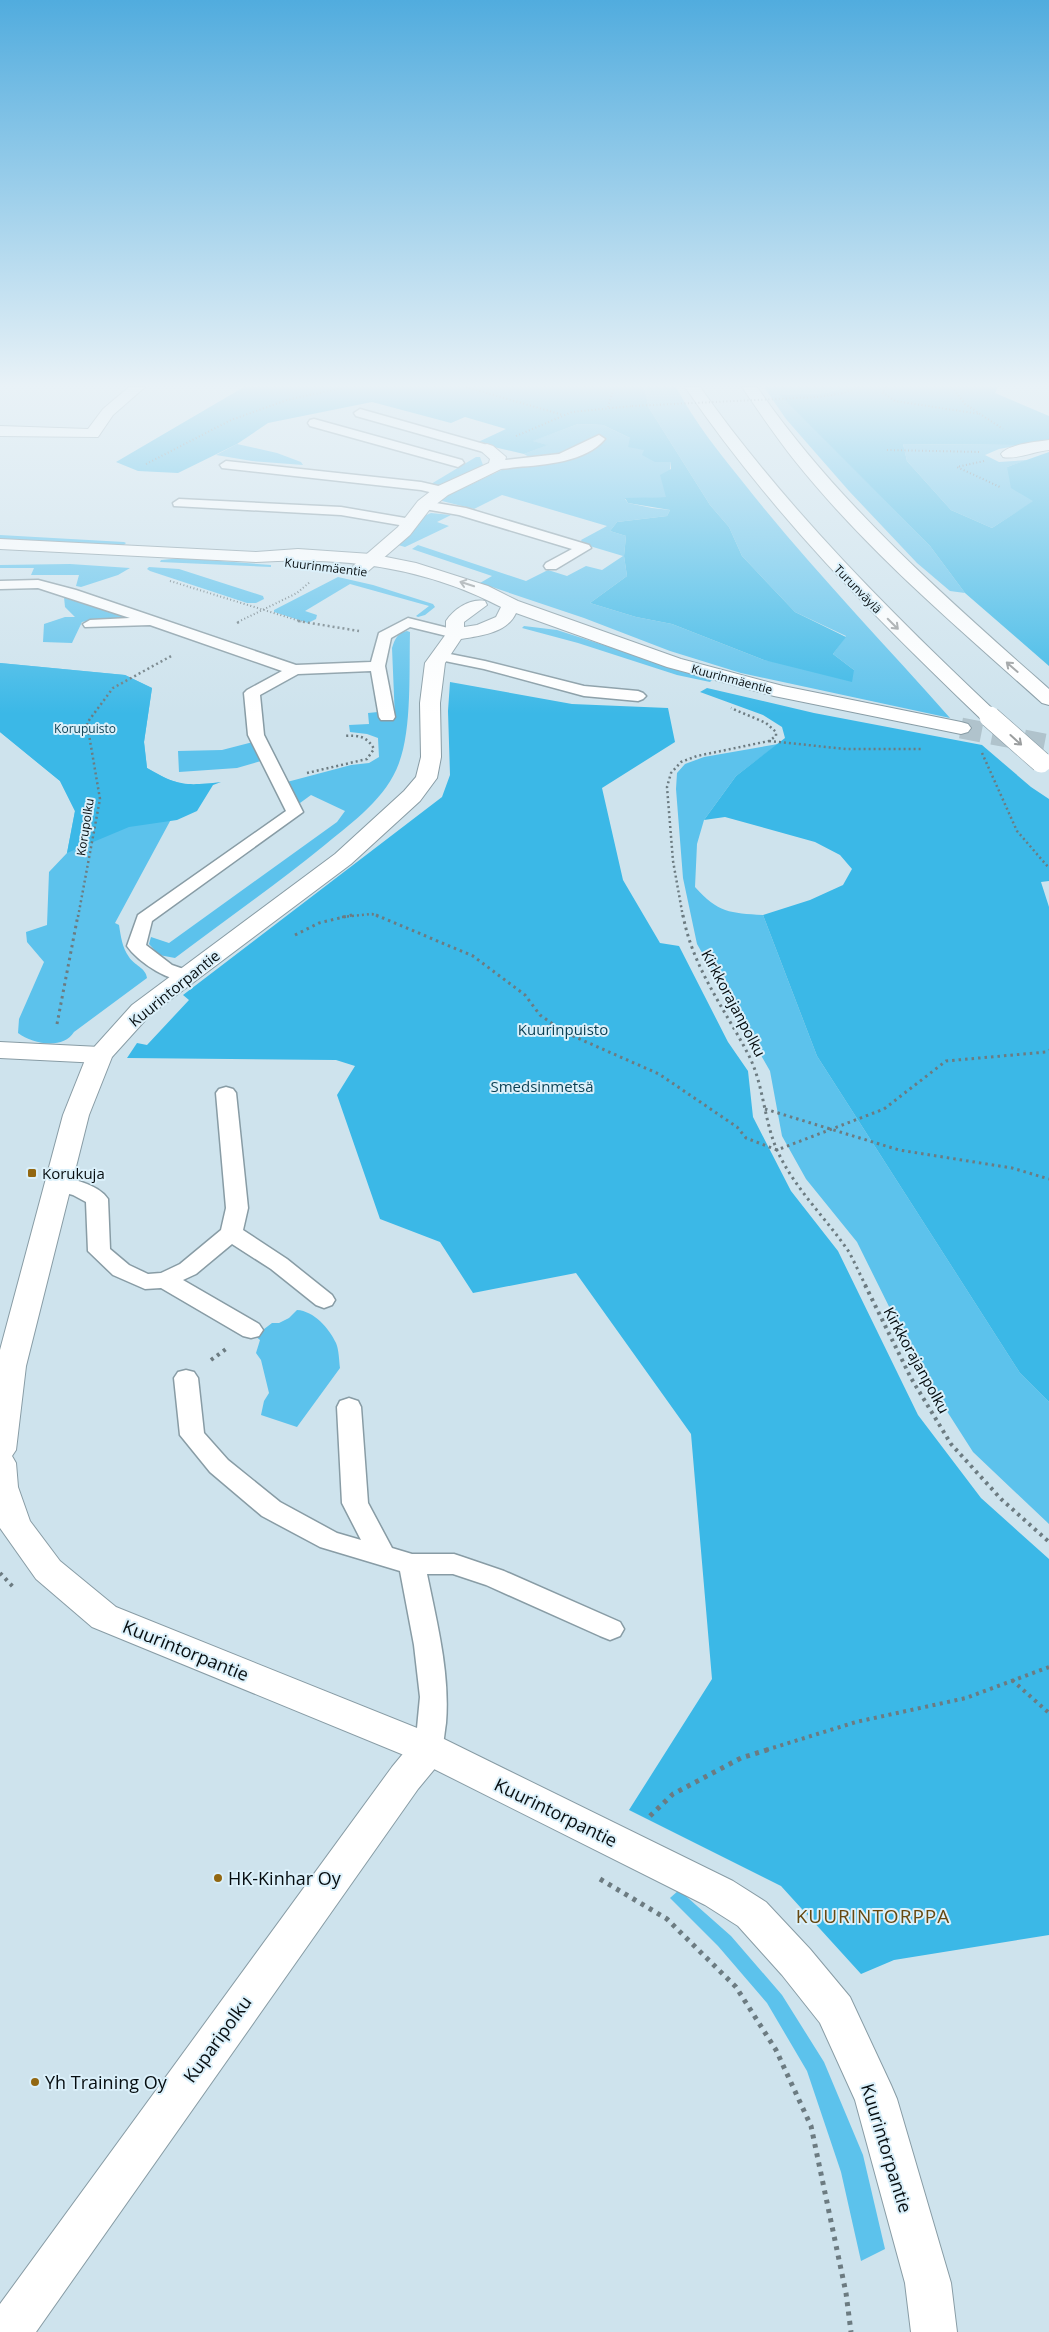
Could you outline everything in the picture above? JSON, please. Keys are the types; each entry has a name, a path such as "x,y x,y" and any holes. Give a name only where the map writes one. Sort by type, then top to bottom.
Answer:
{"main road":[{"path":"365,564 411,523 424,505 436,496"},
{"name":"Turunväylä","path":"773,496 823,553 894,626 990,717 1045,765"},
{"path":"835,496 884,548 974,633 1049,699"},
{"name":"Kuurinmäentie","path":"0,544 256,557 290,564 365,564 416,568 482,590 511,605 674,663 781,692 961,728"},
{"name":"Kuurinmäentie","path":"0,550 52,548"},
{"name":"Kuurinmäentie","path":"365,564 392,577 478,605 511,605"},
{"name":"Kuurintorpantie","path":"0,1450 10,1366 76,1115 100,1055 141,1010 343,859 412,796 426,778 432,758 430,703 435,663 447,645 455,621 478,605"},
{"path":"447,645 504,620 511,605"},
{"path":"0,1050 100,1055"},
{"name":"Kuurintorpantie","path":"0,1463 8,1529 48,1570 104,1616 429,1749 719,1893 752,1914 796,1962 834,2010 876,2099 928,2283 934,2332"},
{"name":"Kuparipolku","path":"8,2332 244,2000 405,1778 429,1749"}],"lane":[{"path":"180,503 341,511 411,523"},
{"path":"424,505 461,511 584,548 551,566"},
{"path":"0,584 38,584 71,593 207,638 295,670 378,666"},
{"path":"90,624 138,623 154,620"},
{"path":"387,717 378,666 384,636 408,622 485,665 584,691 638,696"},
{"path":"185,976 165,968 136,946 144,919 295,812 280,779 256,735 252,693 295,670"},
{"path":"59,1184 81,1190 96,1199 99,1251 120,1270 145,1282 165,1280 188,1269 231,1233 237,1208 226,1093"},
{"path":"231,1233 272,1257 324,1300"},
{"path":"165,1280 252,1330"},
{"path":"186,1378 192,1435 219,1466 271,1509 329,1540 412,1564 454,1564 495,1578 610,1629"},
{"path":"349,1407 356,1503 383,1556"},
{"path":"412,1564 428,1645 434,1697 429,1749"}],"path":[{"name":"Korupolku","path":"51,1052 100,799 86,723 113,688 297,593 315,578"},
{"path":"170,580 262,611 308,624 323,624 384,636"},
{"path":"726,706 766,723 776,732 776,736 769,741"},
{"path":"280,779 367,759 372,755 374,749 371,742 364,737 344,736"},
{"name":"Kirkkorajanpolku","path":"926,749 868,751 812,748 769,741 721,750 681,762 671,773 667,786 674,861 687,937 704,976 758,1074 777,1150 803,1193 849,1254 911,1378 951,1444 1001,1499 1049,1542"},
{"path":"981,749 1017,831 1049,868"},
{"path":"291,937 319,922 345,916 372,914 473,956 525,995 540,1015 564,1032 659,1074 737,1127 746,1138 777,1150 884,1108 946,1061 1046,1052 1049,1050"},
{"path":"765,1108 899,1150 1012,1168 1049,1179"},
{"path":"186,1378 252,1330"},
{"path":"0,1573 17,1590"},
{"path":"621,1844 673,1794 742,1758 856,1722 966,1698 1049,1667"},
{"path":"1012,1680 1049,1713"},
{"path":"594,1876 666,1919 736,1987 776,2050 811,2126 846,2293 851,2332"}],"green space":[{"path":"447,496 500,496 474,509 438,500"},
{"path":"505,496 666,496 625,499 628,503 670,510 667,516 617,522 610,531 626,536 624,556 627,576 590,603 636,617 672,624 764,660 854,670 833,654 846,636 795,612 742,556 729,527 704,496 754,496 821,575 950,718 741,673 670,651 584,618 480,583 492,576 412,549 418,545 526,581 548,570 567,576 586,566 602,570 623,556 583,544 581,540 607,526"},
{"path":"704,496 729,527 742,556 795,612 846,637 833,654 854,670 852,682 764,660 672,624 636,617 590,603 627,576 624,556 626,536 610,531 617,522 667,516 670,510 628,503 625,498"},
{"path":"854,496 880,496 930,546 965,593 950,591 917,563"},
{"path":"880,496 938,496 951,510 992,528 1033,501 1024,496 1049,496 1049,666 965,593 930,546"},
{"path":"938,496 1030,496 1034,501 992,528 951,510"},
{"path":"431,513 451,515 437,522 449,526 405,547 398,545 424,516"},
{"path":"0,535 126,543 123,546 0,539"},
{"path":"182,558 271,565 271,567 160,562 161,560"},
{"path":"70,564 130,568 118,575 81,587 76,586 79,575 31,575 34,568 0,568 0,565"},
{"path":"149,567 179,569 263,596 264,599 256,603 247,603 150,571 147,569"},
{"path":"338,577 373,585 433,604 435,607 425,615 418,617 416,616 429,606 350,584 305,611 317,615 316,619 308,623 274,612 274,610"},
{"path":"68,596 135,617 126,620 96,619 82,622 72,643 43,642 44,624 65,617 75,617 65,607 64,597"},
{"path":"524,626 557,630 712,680 710,682 677,675 578,643 522,628"},
{"path":"407,631 410,632 409,699 406,734 394,775 378,798 336,836 175,958 159,955 149,944 151,937 169,943 337,822 345,811 311,795 300,803 294,799 287,782 351,765 369,763 379,757 378,738 367,734 350,732 349,725 369,724 368,713 378,712 380,720 395,719 392,648 397,637"},
{"name":"Korupuisto","path":"0,663 125,675 152,688 144,742 147,768 167,779 189,786 115,923 119,925 122,942 131,960 142,969 147,978 74,1032 69,1038 55,1043 39,1042 18,1033 19,1019 44,962 27,942 26,932 47,925 49,872 67,853 75,811 60,781 0,732"},
{"path":"0,663 125,675 152,688 144,742 147,768 182,783 221,782 213,785 197,811 177,820 129,827 67,853 75,811 60,781 0,732"},
{"name":"Smedsinmetsä","path":"450,682 572,704 668,708 675,742 602,788 623,880 660,943 679,946 728,1042 748,1071 753,1117 791,1191 838,1251 918,1415 981,1498 1049,1559 1049,1935 894,1960 861,1974 781,1886 629,1810 712,1679 691,1434 576,1273 473,1293 440,1242 380,1219 337,1095 355,1066 336,1060 127,1058 137,1043 147,1045 189,1000 183,995 442,797 450,775 448,711"},
{"path":"707,688 814,713 982,745 1031,787 1049,799 1049,881 1041,882 1049,907 1049,1402 1020,1373 817,1056 763,915 810,900 843,885 852,869 840,855 815,842 725,817 704,820 736,776 785,738 782,727 763,715 700,692"},
{"path":"253,742 261,761 237,768 179,772 178,751 222,750"},
{"path":"778,744 736,776 704,820 697,844 695,887 703,896 725,910 763,915 817,1056 1020,1373 1049,1402 1049,1524 973,1452 920,1369 857,1242 806,1179 782,1136 770,1071 697,944 683,878 676,789 677,773 685,764 704,757"},
{"path":"297,1310 309,1313 315,1317 333,1337 337,1346 340,1368 297,1427 261,1415 264,1401 269,1393 261,1360 256,1353 260,1340 255,1336 272,1323 279,1323 289,1318"},
{"path":"679,1890 731,1936 782,1995 824,2062 863,2155 885,2249 861,2261 841,2172 807,2071 767,2003 718,1946 670,1898"}],"tunnel":[{"path":"961,728 1049,745"}],"place":[{"name":"Korukuja","path":"32,1173"},
{"name":"HK-Kinhar Oy","path":"218,1878"},
{"name":"Yh Training Oy","path":"35,2082"}],"district":[{"name":"KUURINTORPPA","path":"873,1916"}],"park label":[{"name":"Kuurinpuisto","path":"563,1029"}]}
